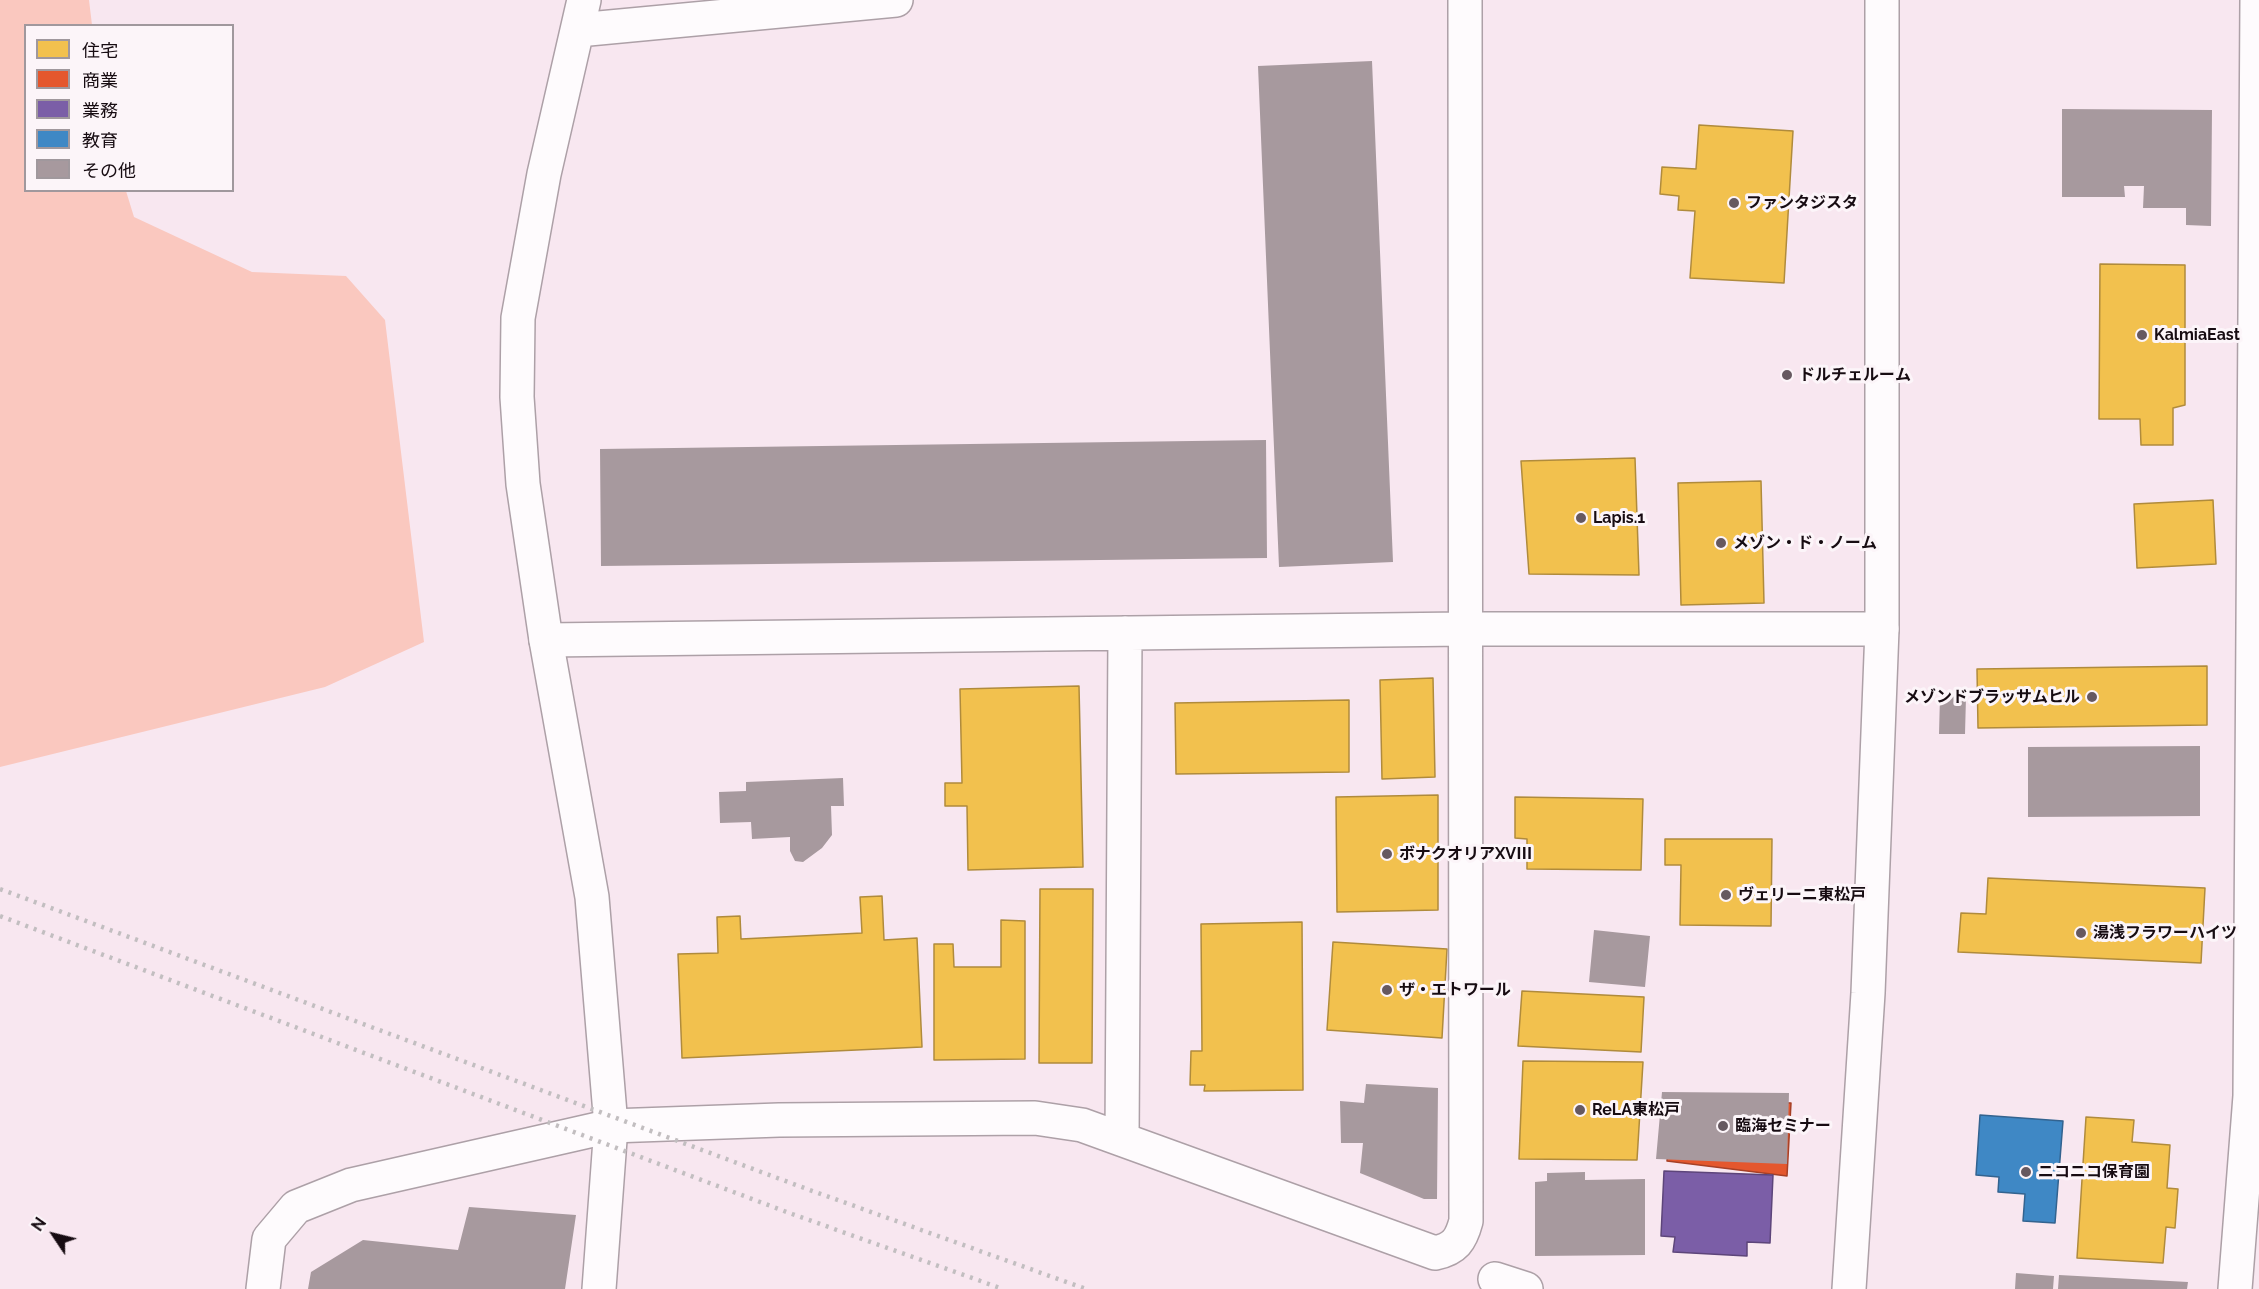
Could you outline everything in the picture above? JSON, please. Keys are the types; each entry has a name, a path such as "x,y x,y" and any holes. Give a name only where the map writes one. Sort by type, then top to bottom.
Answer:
{"street":[{"path":"598,1289 612,1126 592,897 546,640 523,484 518,397 518,318 544,174 581,15 896,0"},
{"path":"263,1289 269,1239 296,1207 351,1185 612,1126 779,1120 1035,1118 1082,1125 1435,1253 1448,1250 1461,1239 1466,1221 1465,0"},
{"path":"1849,1289 1868,993 1882,629 1882,0"},
{"path":"2235,1289 2250,1096 2257,0"},
{"path":"546,640 1464,629 1882,629"},
{"path":"1122,1139 1125,633"},
{"path":"1495,1279 1526,1289"}],"shaded area":[{"path":"0,0 89,0 92,24 24,24 24,192 126,192 134,217 252,272 346,276 385,320 424,642 325,687 0,767"}],"building: 住宅":[{"name":"ファンタジスタ","path":"1699,125 1793,131 1784,283 1690,278 1695,211 1678,210 1679,196 1660,194 1662,167 1696,169"},
{"name":"KalmiaEast","path":"2100,264 2185,265 2185,405 2173,408 2173,445 2141,445 2140,419 2099,419"},
{"name":"Lapis.1","path":"1635,458 1639,575 1529,574 1521,461"},
{"name":"メゾン・ド・ノーム","path":"1761,481 1764,603 1681,605 1678,483"},
{"path":"2213,500 2216,564 2137,568 2134,504"},
{"name":"メゾンドブラッサムヒル","path":"2207,666 2207,725 1978,728 1977,669"},
{"path":"1433,678 1435,777 1382,779 1380,680"},
{"path":"1079,686 1083,867 968,870 967,806 945,806 945,783 962,783 960,689"},
{"path":"1349,700 1349,772 1176,774 1175,703"},
{"name":"ボナクオリアXVⅢ","path":"1438,795 1438,910 1337,912 1336,797"},
{"path":"1515,797 1643,799 1641,870 1527,869 1527,839 1515,838"},
{"name":"ヴェリーニ東松戸","path":"1665,839 1772,839 1771,926 1680,925 1681,865 1665,865"},
{"name":"湯浅フラワーハイツ","path":"1988,878 2205,888 2201,963 1958,952 1961,913 1986,914"},
{"path":"1040,889 1093,889 1092,1063 1039,1063"},
{"path":"882,896 884,940 917,938 922,1047 682,1058 678,954 718,953 717,917 740,916 741,939 862,933 860,897"},
{"path":"1001,920 1025,921 1025,1059 934,1060 934,944 953,944 954,967 1001,967"},
{"path":"1302,922 1303,1090 1204,1091 1205,1085 1190,1085 1191,1051 1202,1051 1201,924"},
{"name":"ザ・エトワール","path":"1333,942 1447,949 1442,1038 1327,1030"},
{"path":"1522,991 1644,997 1641,1052 1518,1046"},
{"name":"ReLA東松戸","path":"1523,1061 1643,1062 1637,1160 1519,1159"},
{"path":"2086,1117 2134,1120 2132,1142 2170,1145 2167,1188 2178,1189 2175,1228 2166,1227 2163,1263 2077,1258"}],"building: 商業":[{"name":"臨海セミナー","path":"1672,1100 1791,1103 1787,1176 1667,1161"}],"building: 業務":[{"path":"1664,1171 1773,1175 1770,1243 1747,1242 1747,1256 1673,1252 1675,1237 1661,1236"}],"building: 教育":[{"path":"1980,1115 2063,1121 2055,1223 2023,1221 2025,1194 1998,1192 1999,1177 1976,1175"}],"building: その他":[{"path":"1372,61 1393,562 1279,567 1258,66"},
{"path":"2062,109 2212,110 2211,226 2186,225 2186,208 2143,208 2144,186 2124,186 2125,197 2062,197"},
{"path":"1266,440 1267,558 601,566 600,449"},
{"path":"1940,696 1966,697 1965,734 1939,734"},
{"path":"2200,746 2200,816 2028,817 2028,747"},
{"path":"843,778 844,806 831,806 832,835 822,848 803,862 795,861 790,851 790,837 752,839 751,822 720,823 719,792 746,791 746,782"},
{"path":"1594,930 1650,936 1645,987 1589,982"},
{"path":"1366,1084 1438,1088 1437,1199 1424,1199 1360,1173 1363,1143 1341,1143 1340,1101 1364,1103"},
{"name":"臨海セミナー","path":"1662,1092 1789,1093 1787,1164 1656,1159"},
{"path":"1585,1172 1585,1180 1645,1179 1645,1255 1535,1256 1535,1182 1547,1181 1547,1173"},
{"path":"469,1207 576,1215 565,1289 308,1289 311,1272 363,1240 458,1250"},
{"path":"2016,1273 2054,1276 2053,1289 2015,1289"},
{"path":"2059,1275 2188,1282 2187,1289 2058,1289"}],"railway":[{"path":"0,889 807,1189 1086,1289"},
{"path":"0,916 792,1214 1003,1289"}],"place":[{"name":"ファンタジスタ","path":"1734,203"},
{"name":"KalmiaEast","path":"2142,335"},
{"name":"ドルチェルーム","path":"1787,375"},
{"name":"Lapis.1","path":"1581,518"},
{"name":"メゾン・ド・ノーム","path":"1721,543"},
{"name":"メゾンドブラッサムヒル","path":"2092,697"},
{"name":"ボナクオリアXVⅢ","path":"1387,854"},
{"name":"ヴェリーニ東松戸","path":"1726,895"},
{"name":"湯浅フラワーハイツ","path":"2081,933"},
{"name":"ザ・エトワール","path":"1387,990"},
{"name":"ReLA東松戸","path":"1580,1110"},
{"name":"臨海セミナー","path":"1723,1126"},
{"name":"ニコニコ保育園","path":"2026,1172"}]}
